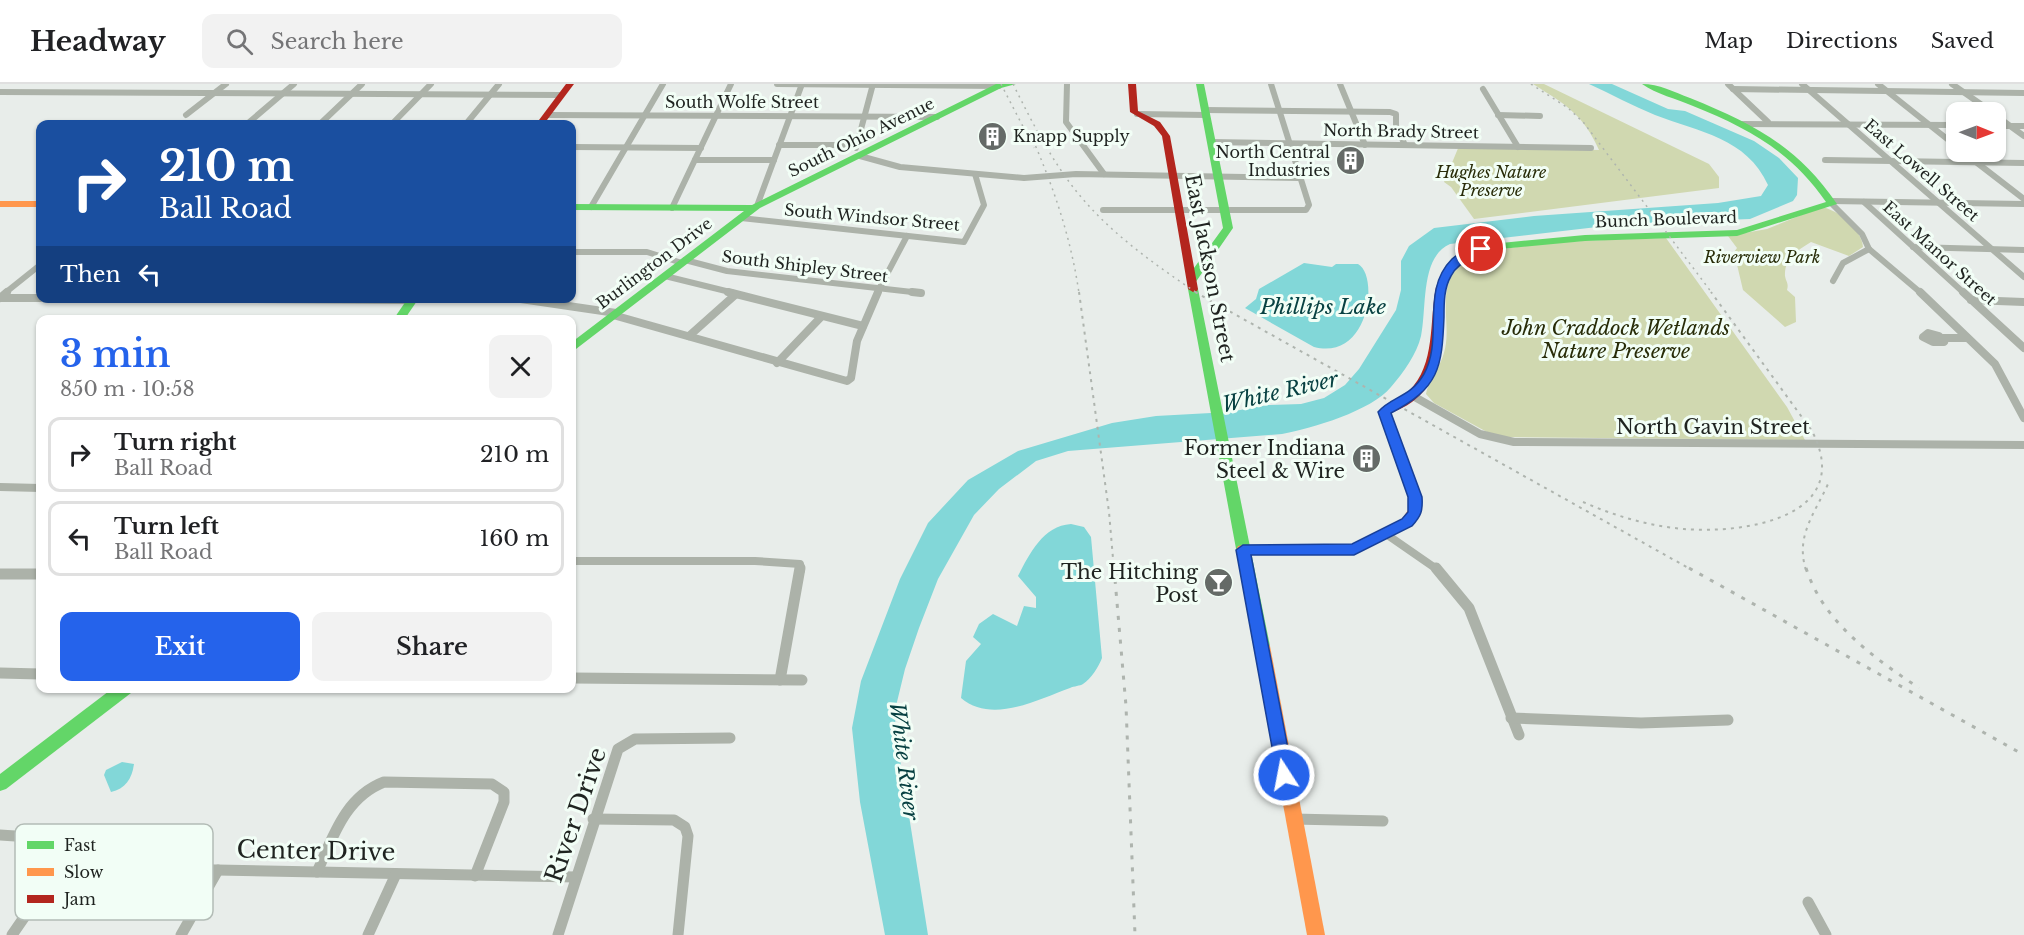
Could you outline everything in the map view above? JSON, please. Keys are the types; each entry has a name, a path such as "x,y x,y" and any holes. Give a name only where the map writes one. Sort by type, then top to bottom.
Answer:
{"street":[{"path":"40,93 53,84"},
{"path":"120,93 133,84"},
{"path":"186,116 226,84"},
{"path":"252,120 294,84"},
{"path":"324,120 362,84"},
{"path":"396,120 431,84"},
{"path":"469,120 500,84"},
{"path":"591,207 663,84"},
{"path":"672,208 731,84"},
{"path":"777,84 1006,85"},
{"path":"576,209 756,207 802,84"},
{"path":"857,153 873,84"},
{"path":"1067,84 1065,122 1104,174"},
{"path":"1132,84 1134,111 1157,124 1163,132"},
{"path":"1192,284 1198,264 1227,231 1227,211 1200,84"},
{"path":"1103,210 1299,212 1308,209 1271,84"},
{"path":"1340,84 1365,145"},
{"path":"1646,84 1742,124 1802,161 1813,173 1831,202 1857,228 1869,249 1900,273 1999,370 2015,406 2024,418"},
{"name":"East Lowell Street","path":"1802,84 2024,277"},
{"path":"1878,84 1946,138"},
{"path":"1952,84 1977,102"},
{"name":"South Ohio Avenue","path":"756,207 857,153 1006,85"},
{"path":"1731,86 1768,122"},
{"path":"1731,86 1809,90 2024,93"},
{"path":"0,93 490,95 566,89"},
{"path":"543,120 566,89"},
{"path":"1483,89 1518,147"},
{"path":"1137,114 1280,111 1394,113 1405,145"},
{"path":"1161,114 1163,132"},
{"name":"South Wolfe Street","path":"543,120 645,115 938,117"},
{"path":"1498,115 1540,116"},
{"path":"1742,124 1768,122 1946,125"},
{"path":"2006,123 2024,136"},
{"path":"2006,126 2024,126"},
{"name":"East Jackson Street","path":"1163,132 1316,935"},
{"name":"North Brady Street","path":"1211,142 1591,148"},
{"path":"779,145 857,153 900,167 1035,179 1104,174 1300,178"},
{"path":"576,147 701,148"},
{"path":"695,160 774,160"},
{"path":"1825,160 1946,162"},
{"path":"1977,162 2024,163"},
{"path":"1977,162 2024,200"},
{"name":"South Windsor Street","path":"741,218 963,242 984,205 975,174"},
{"path":"763,191 768,196 779,196"},
{"path":"1831,202 2024,204"},
{"name":"Bunch Boulevard","path":"1413,396 1430,374 1436,361 1438,299 1444,278 1451,265 1468,253 1496,246 1580,239 1738,233 1762,228 1802,209 1831,202"},
{"name":"East Manor Street","path":"1864,202 2024,348"},
{"path":"0,204 36,204"},
{"name":"Burlington Drive","path":"576,344 756,207"},
{"path":"542,303 615,314 777,363 848,381 851,378 854,354 863,326 907,236"},
{"path":"1912,247 2024,250"},
{"path":"1833,281 1843,263 1869,249"},
{"path":"1185,250 1210,250"},
{"name":"South Shipley Street","path":"576,252 647,252 727,272 921,293"},
{"path":"0,298 36,268"},
{"path":"665,276 863,326"},
{"path":"689,336 735,295"},
{"path":"0,298 36,298"},
{"path":"1971,300 2024,302"},
{"path":"777,363 821,317"},
{"path":"1942,338 1967,338"},
{"path":"1243,550 1342,551 1354,549 1407,522 1416,511 1416,505 1384,412 1413,396"},
{"name":"North Gavin Street","path":"1413,396 1480,434 1514,442 2024,445"},
{"path":"0,487 36,488"},
{"path":"1386,534 1440,571 1469,608 1519,735"},
{"path":"576,561 790,561 800,564 801,573 780,680"},
{"path":"0,574 36,574"},
{"path":"0,674 36,674"},
{"path":"576,678 802,680"},
{"path":"0,784 118,693"},
{"path":"1511,718 1641,723 1728,720"},
{"name":"River Drive","path":"558,935 615,754 624,743 645,738 730,738"},
{"path":"317,872 354,800 366,788 384,782 492,784 504,792 504,802 475,876"},
{"path":"593,819 668,820 685,827 688,836 678,935"},
{"path":"1293,819 1383,821"},
{"path":"0,835 15,836"},
{"name":"Center Drive","path":"213,870 576,877"},
{"path":"213,879 218,870"},
{"path":"368,935 396,874"},
{"path":"1808,902 1826,935"},
{"path":"12,935 22,920"},
{"path":"181,935 190,920"}],"green space":[{"name":"Hughes Nature Preserve","path":"1533,84 1544,84 1709,164 1719,177 1719,188 1474,219 1451,187 1444,182 1459,146 1599,150 1587,127 1572,111"},
{"name":"Riverview Park","path":"1821,207 1848,221 1858,233 1863,247 1849,256 1811,242 1789,259 1785,276 1788,284 1787,290 1795,297 1796,322 1785,327 1743,290 1734,252 1737,248 1728,236 1767,229"},
{"name":"John Craddock Wetlands Nature Preserve","path":"1666,238 1787,407 1805,440 1496,437 1434,403 1426,394 1446,343 1448,286 1456,268 1470,258 1522,246"}],"water":[{"path":"1589,84 1612,84 1668,109 1685,111 1754,141 1779,158 1798,178 1797,195 1793,201 1750,219 1623,224 1450,244 1440,251 1429,271 1421,336 1413,356 1391,387 1370,404 1325,423 1282,434 1068,451 1036,461 999,489 974,515 938,579 905,669 896,706 895,728 928,935 885,935 860,802 852,728 861,681 900,579 928,523 968,480 1018,451 1112,423 1156,416 1229,412 1268,405 1301,404 1324,398 1345,385 1359,369 1396,310 1401,290 1401,261 1409,246 1434,228 1534,216 1718,203 1761,196 1768,185 1759,169 1735,147 1705,132 1655,115"},
{"name":"Phillips Lake","path":"1304,263 1332,267 1336,264 1358,264 1364,271 1368,284 1365,315 1358,330 1347,341 1333,348 1314,347 1245,308 1256,299 1259,289"},
{"path":"1071,524 1084,527 1091,537 1102,658 1099,665 1083,684 1029,703 1000,709 973,706 961,698 966,661 981,644 973,637 979,624 993,614 1017,626 1024,606 1036,608 1036,597 1018,576 1038,542 1045,535 1061,526"},
{"path":"122,762 134,764 132,774 124,786 111,792 104,775 106,770"}],"railway":[{"path":"1001,84 1034,148"},
{"path":"1013,84 1046,147 1070,183 1097,215 1162,269 1197,293"},
{"path":"1531,84 1568,108 1584,123 1712,293"},
{"path":"1033,140 1061,215 1072,253 1079,293"},
{"path":"1079,292 1109,512 1114,570"},
{"path":"1195,292 1692,570"},
{"path":"1583,502 1645,523 1684,529 1736,528 1763,523 1787,514 1807,501 1819,483 1822,460 1812,431 1711,292"},
{"path":"1806,570 1803,558 1805,535 1812,515 1828,484"},
{"path":"1114,568 1126,706 1135,935"},
{"path":"1689,568 2024,755"},
{"path":"1806,568 1824,605 1837,622 1868,651 1919,688"}],"traffic: fast":[{"path":"576,344 757,206 999,86 1012,84"},
{"path":"1192,283 1199,268 1228,228 1200,84"},
{"path":"1441,287 1451,266 1470,254 1501,246 1585,238 1737,233 1808,209 1832,204 1816,180 1797,160 1775,143 1725,116 1646,84"},
{"path":"576,207 755,208"},
{"path":"1193,289 1262,646"},
{"path":"402,315 410,303"},
{"path":"0,784 118,693"}],"traffic: slow":[{"path":"0,204 36,204"},
{"path":"1243,550 1354,550 1407,522 1415,511 1415,497 1395,441"},
{"path":"1262,646 1316,935"}],"traffic: jam":[{"path":"543,120 570,84"},
{"path":"1132,84 1134,112 1157,124 1166,136 1193,289"},
{"path":"1395,441 1384,412 1412,396 1422,385 1429,372 1433,359 1441,287"}],"place":[{"name":"Knapp Supply","path":"992,136"},
{"name":"North Central Industries","path":"1351,161"},
{"name":"Former Indiana Steel & Wire","path":"1366,459"},
{"name":"The Hitching Post","path":"1219,583"}],"route":[{"path":"1284,775 1243,550 1342,551 1354,549 1386,534 1413,516 1416,511 1415,497 1384,412 1413,396 1430,374 1436,361 1438,299 1444,278 1451,265 1457,260 1481,249"}],"water label":[{"name":"White River","path":"1280,392"},
{"name":"White River","path":"904,761"}]}
